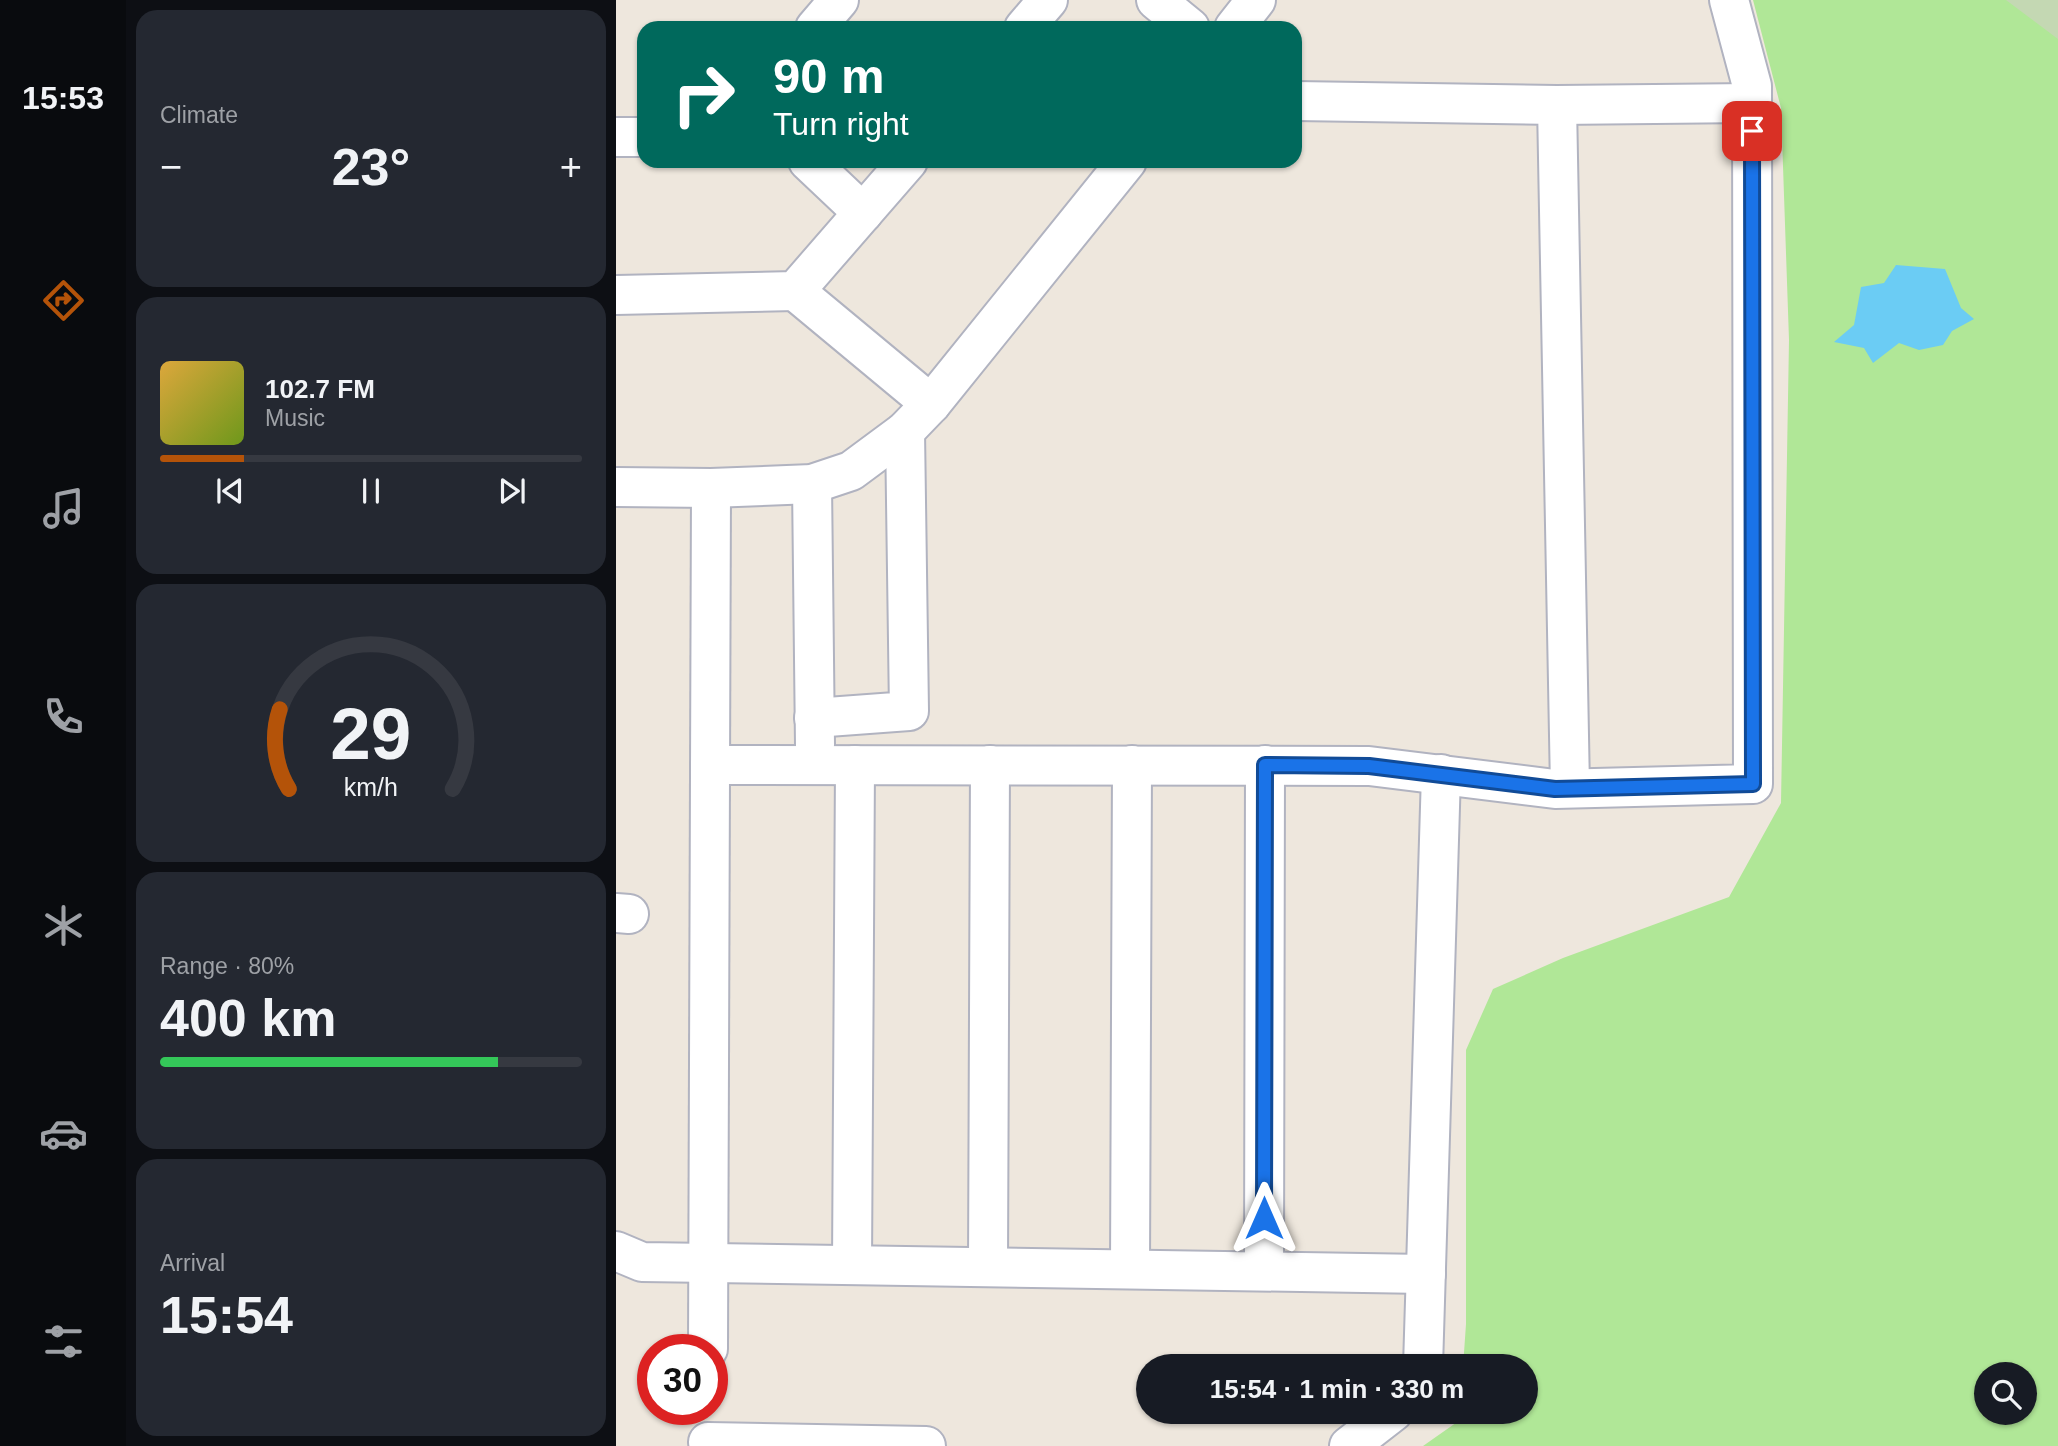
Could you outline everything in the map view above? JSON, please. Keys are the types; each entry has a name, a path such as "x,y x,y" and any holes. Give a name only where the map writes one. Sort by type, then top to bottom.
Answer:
{"street":[{"path":"821,21 839,0"},
{"path":"1030,21 1048,0"},
{"path":"1156,0 1182,21"},
{"path":"1240,21 1256,0"},
{"path":"710,765 1369,766 1555,789 1753,784 1752,86 1729,0"},
{"path":"1302,101 1557,105 1752,103"},
{"path":"1557,105 1570,788"},
{"path":"616,137 637,138"},
{"path":"815,168 863,213"},
{"path":"795,291 902,168"},
{"path":"616,487 710,488 812,484 851,471 905,431 931,404 1122,168"},
{"path":"616,295 795,291 931,404"},
{"path":"814,718 909,710 905,431"},
{"path":"812,484 815,765"},
{"path":"708,1334 710,488"},
{"path":"852,1265 855,765"},
{"path":"988,1267 990,765"},
{"path":"1130,1269 1132,765"},
{"path":"1264,1271 1265,765"},
{"path":"1423,1354 1441,774"},
{"path":"616,1251 642,1262 708,1264 1426,1274"},
{"path":"1349,1446 1377,1424"},
{"path":"708,1432 926,1446"}],"green space":[{"path":"1753,0 2028,0 2058,22 2058,1446 1423,1446 1454,1424 1538,1424 1538,1354 1464,1354 1466,1050 1493,989 1563,958 1729,897 1781,803 1789,340 1781,108"},
{"path":"2006,0 2058,0 2058,39"}],"water":[{"path":"1896,265 1945,269 1961,308 1974,319 1952,331 1943,345 1919,350 1899,343 1873,363 1864,348 1834,342 1854,325 1861,287 1884,283"}],"route":[{"path":"1264,1218 1265,765 1369,766 1555,789 1753,784 1752,131"}]}
